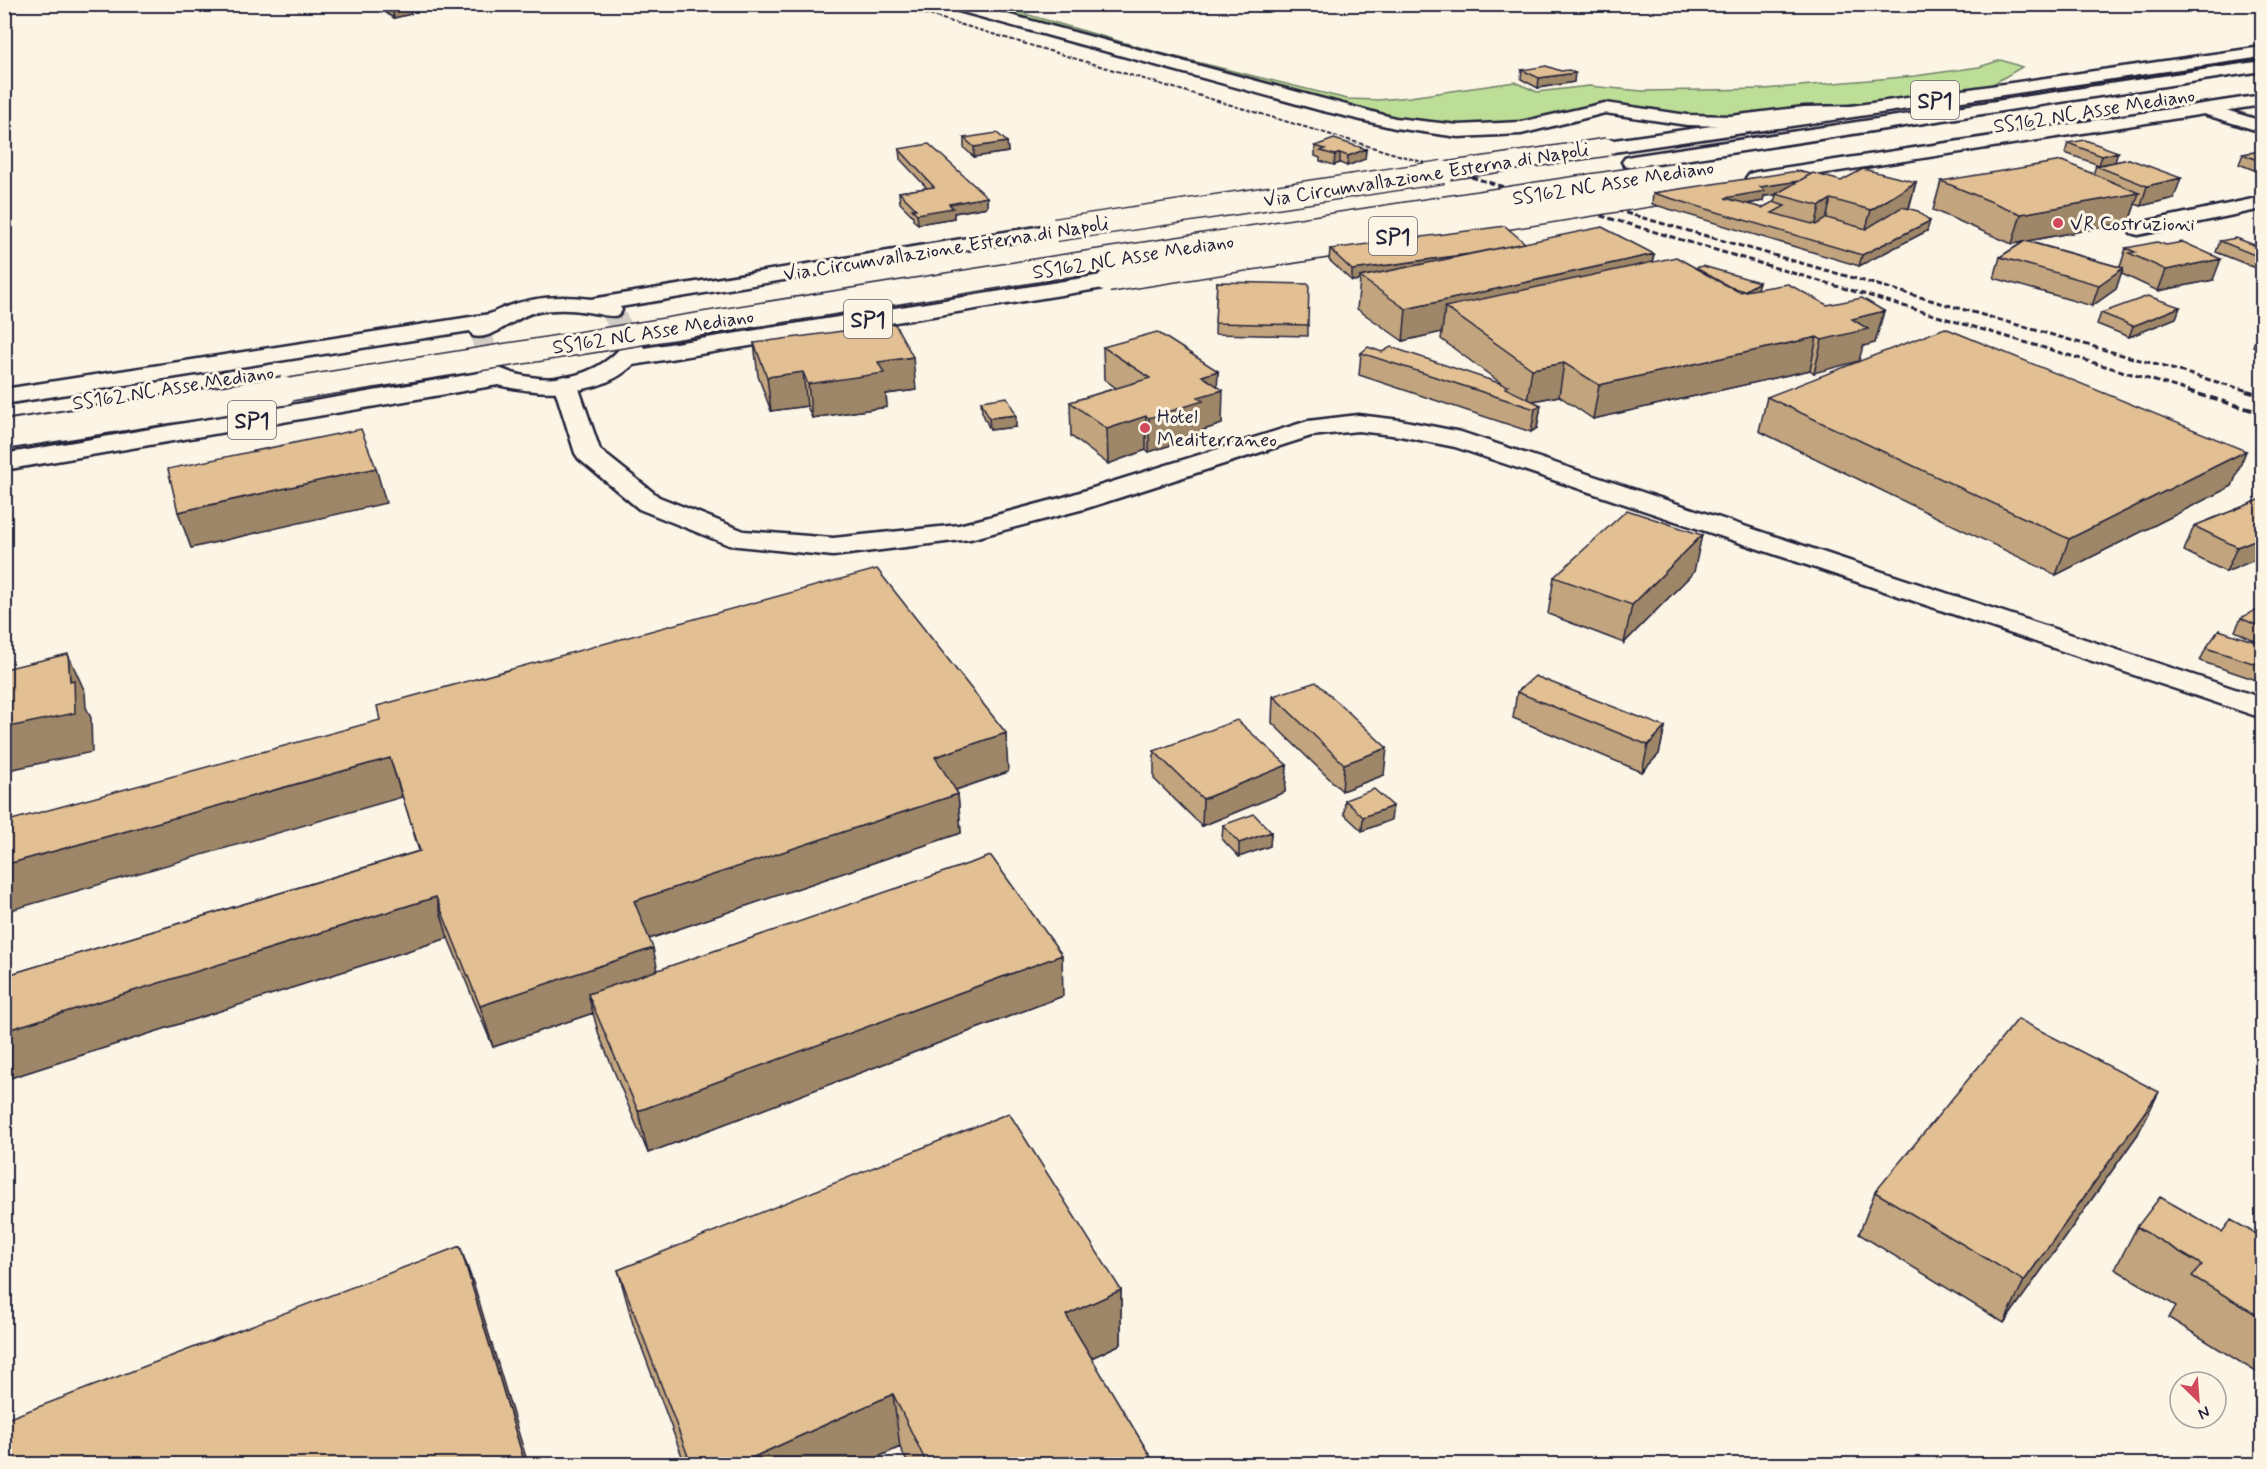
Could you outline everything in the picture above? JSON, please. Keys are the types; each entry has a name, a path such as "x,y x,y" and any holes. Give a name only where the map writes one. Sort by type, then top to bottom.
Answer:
{"main road":[{"path":"949,4 1395,123 1458,131 1521,128 1605,108 1687,120 1731,121 1804,112 1856,111"},
{"name":"Via Circumvallazione Esterna di Napoli","path":"4,398 487,326 530,307 552,303 601,307 1055,230 2262,52"},
{"name":"SS162 NC Asse Mediano","path":"4,414 437,345 2262,66"},
{"name":"SS162 NC Asse Mediano","path":"4,435 1089,262 2262,84"},
{"name":"SP1","path":"1736,181 2262,100"},
{"path":"2206,109 2262,128"},
{"path":"1643,114 1661,125 1647,141"},
{"name":"SP1","path":"4,462 494,375 522,384 565,383 596,376 616,368 631,352 1108,281 1701,187"},
{"path":"2138,229 2262,203"},
{"path":"565,383 588,453 649,503 739,539 833,546 960,533 1074,503 1308,429 1358,423 1400,428 1461,440 2262,708"}],"green space":[{"path":"953,5 994,5 1160,53 1347,99 1378,100 1410,97 1515,82 1537,92 1589,86 1642,91 1765,89 1915,76 1979,67 2001,60 2022,67 1986,88 1874,104 1719,120 1608,105 1592,106 1530,123 1478,128 1407,121"}],"building":[{"path":"407,4 409,6 392,9 384,5"},
{"path":"1546,66 1575,73 1539,78 1522,70"},
{"path":"997,133 1007,142 974,147 964,138"},
{"path":"1334,139 1366,149 1348,156 1321,151 1325,149 1315,146"},
{"path":"2085,140 2118,152 2102,156 2068,143"},
{"path":"929,144 987,197 949,204 953,208 917,214 912,209 916,209 899,192 934,187 899,149"},
{"path":"2262,151 2262,162 2243,154"},
{"path":"2129,159 2181,178 2147,186 2096,166"},
{"path":"2062,161 2139,193 2021,214 1941,181"},
{"path":"1863,169 1916,182 1871,210 1831,199 1820,206 1776,194 1813,173 1841,181"},
{"path":"1798,171 1811,174 1799,181 1760,187 1765,191 1725,198 1762,208 1773,202 1785,206 1772,213 1816,225 1827,218 1866,229 1902,207 1918,211 1930,221 1862,255 1653,193"},
{"path":"1505,226 1525,243 1469,254 1352,270 1330,249"},
{"path":"1602,227 1654,254 1406,309 1360,277"},
{"path":"2236,238 2262,248 2262,258 2220,241"},
{"path":"2025,241 2123,268 2099,285 2000,257"},
{"path":"2157,242 2166,245 2183,242 2221,259 2166,270 2129,253 2135,252 2126,248"},
{"path":"1676,257 1739,292 1788,284 1827,305 1862,298 1884,311 1852,319 1868,329 1822,340 1817,337 1599,385 1564,363 1532,369 1445,307"},
{"path":"1703,266 1759,282 1744,291 1727,286 1695,268"},
{"path":"1217,282 1309,284 1308,325 1215,323"},
{"path":"2148,296 2180,307 2133,326 2101,313"},
{"path":"895,324 913,357 878,362 884,373 808,384 803,372 767,377 754,343"},
{"path":"1945,328 2246,451 2069,539 1767,397"},
{"path":"1157,332 1218,371 1202,376 1223,390 1198,397 1203,401 1107,429 1070,402 1150,378 1103,347"},
{"path":"1368,347 1382,352 1391,347 1508,386 1505,388 1541,405 1535,409 1361,353"},
{"path":"1007,397 1016,415 989,418 981,401"},
{"path":"361,429 376,468 178,512 168,469"},
{"path":"2262,499 2262,537 2237,547 2194,526"},
{"path":"1627,510 1702,535 1632,605 1554,577"},
{"path":"877,569 1006,733 935,757 958,794 634,901 653,948 480,1006 436,897 4,1031 4,976 420,851 390,758 4,865 4,822 380,720 377,706"},
{"path":"2255,610 2262,613 2262,628 2241,618"},
{"path":"2219,630 2262,644 2262,666 2206,648"},
{"path":"68,654 70,681 74,680 75,713 4,728 4,669"},
{"path":"1535,676 1665,727 1648,745 1517,692"},
{"path":"1316,682 1387,748 1344,764 1273,696"},
{"path":"1237,720 1287,765 1203,799 1154,751"},
{"path":"1374,789 1393,806 1363,817 1345,800"},
{"path":"1254,814 1271,832 1239,843 1223,825"},
{"path":"991,856 1062,955 638,1111 588,994"},
{"path":"2018,1019 2159,1092 2024,1281 1875,1192"},
{"path":"1009,1113 1121,1290 1066,1315 1155,1464 927,1464 893,1394 738,1464 691,1464 618,1270"},
{"path":"2160,1197 2222,1232 2231,1220 2262,1237 2262,1318 2192,1276 2202,1265 2137,1227"},
{"path":"460,1246 525,1464 4,1464 4,1420"}],"tunnel":[{"path":"611,310 633,347"},
{"path":"481,331 490,372"}],"railway":[{"path":"892,4 1459,173"},
{"path":"1454,172 2192,392"},
{"path":"1556,193 2252,392"},
{"path":"2187,391 2262,413"},
{"path":"2246,391 2262,395"}],"place":[{"name":"VR Costruzioni","path":"2058,223"},
{"name":"Hotel Mediterraneo","path":"1145,428"}]}
